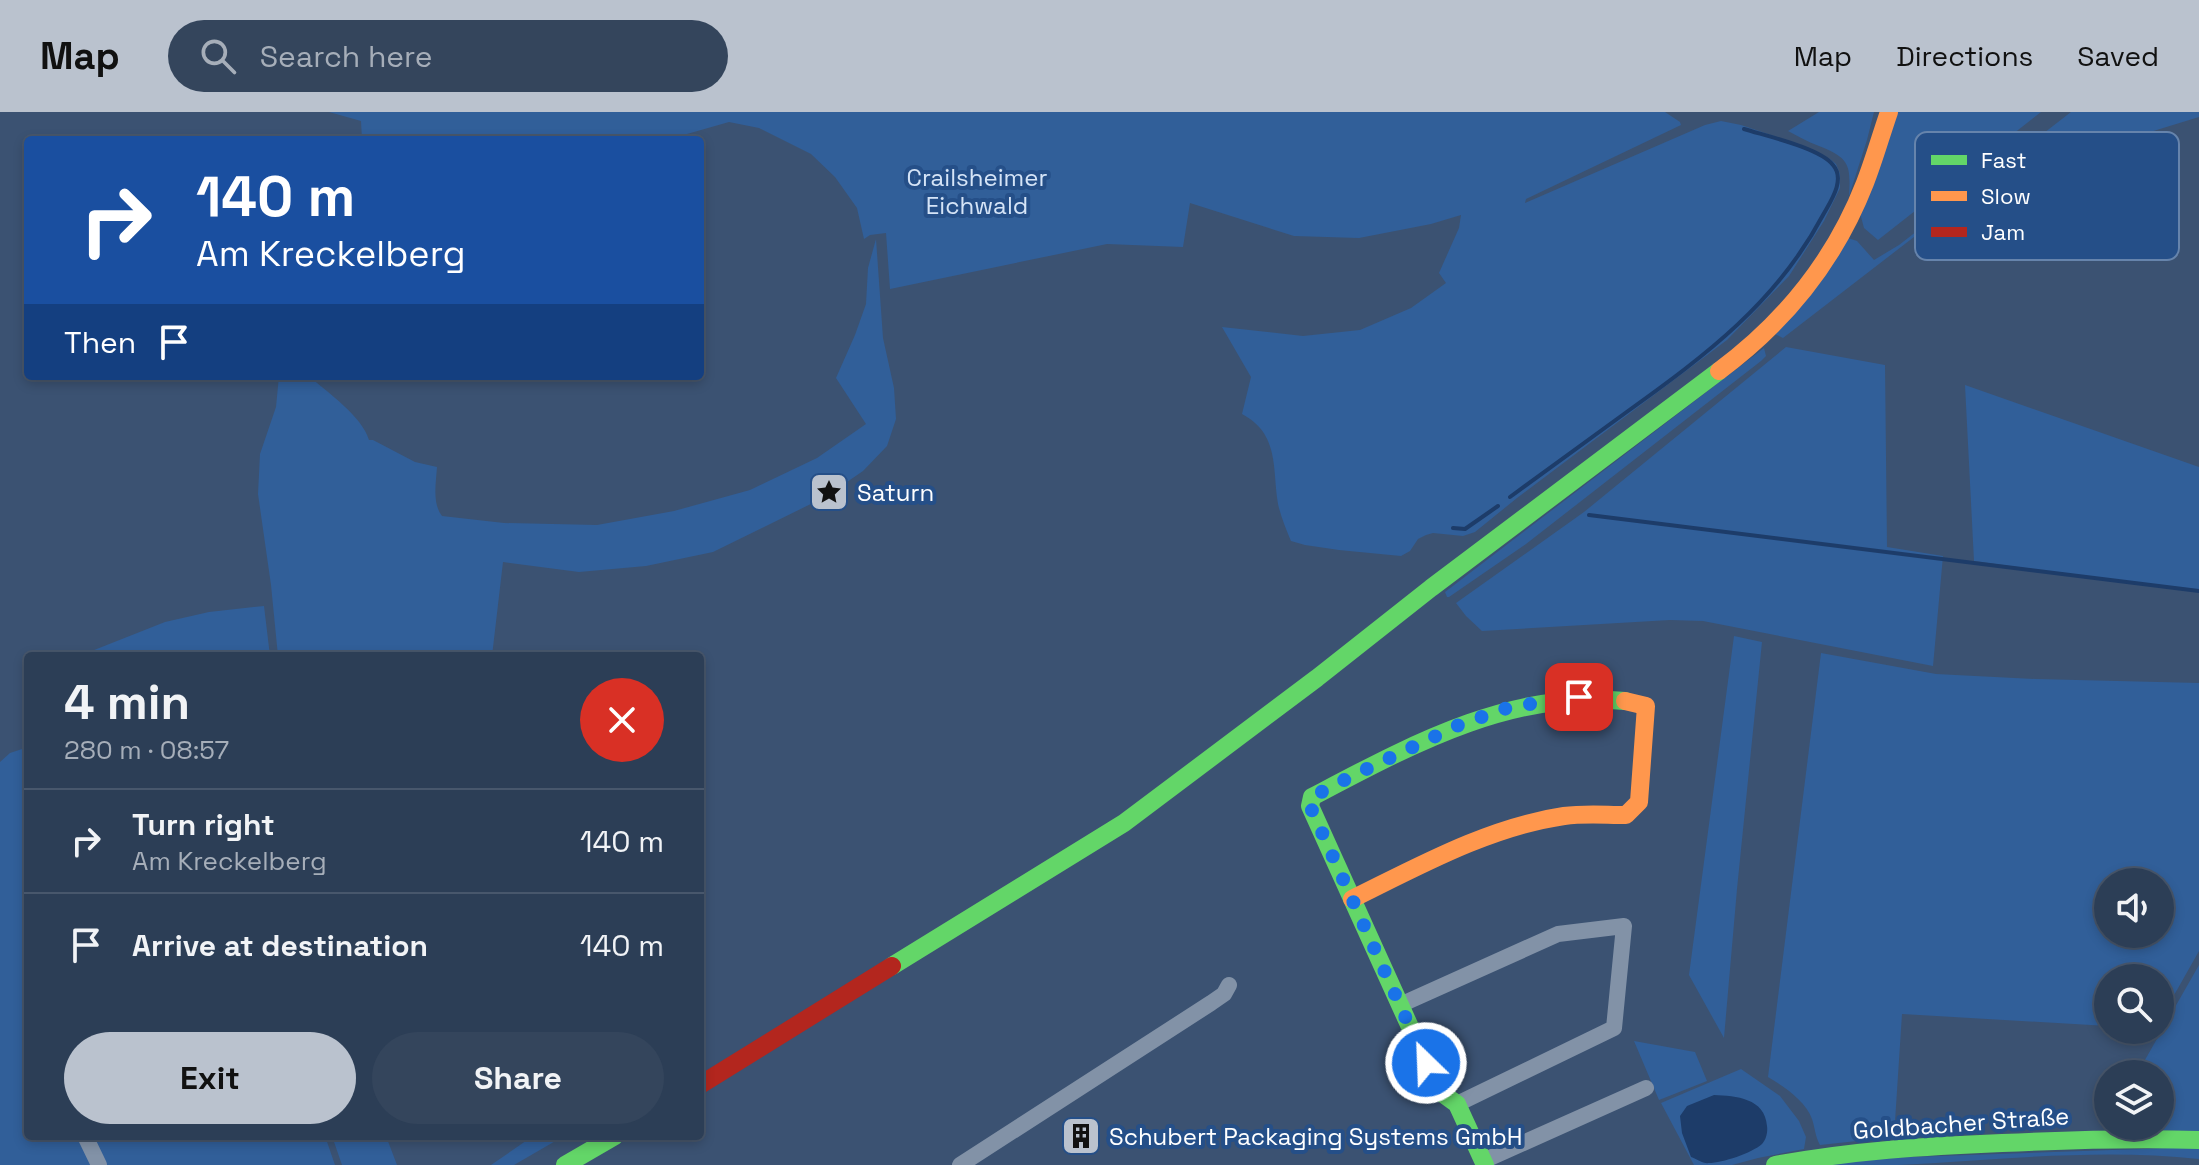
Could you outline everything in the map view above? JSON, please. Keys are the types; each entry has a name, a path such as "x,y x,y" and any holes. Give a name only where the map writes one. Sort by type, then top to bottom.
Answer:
{"main road":[{"path":"704,1083 1124,823 1750,348 1803,293 1826,261 1865,183 1889,112"},
{"path":"1352,899 1498,832 1562,816 1626,815 1639,802 1646,706 1635,701 1579,697 1510,707 1459,725 1312,797 1310,806 1352,899 1439,1091 1457,1104 1484,1163"},
{"name":"Goldbacher Straße","path":"1775,1165 1816,1156 1930,1147 2101,1138 2199,1140"},
{"path":"565,1165 608,1140"}],"street":[{"path":"1400,1005 1558,934 1624,926 1614,1028 1457,1104"},
{"path":"960,1165 1211,1003 1224,994 1229,985"},
{"path":"1484,1163 1646,1088"},
{"path":"87,1140 99,1165"},
{"path":"986,1149 996,1165"}],"green space":[{"name":"Crailsheimer Eichwald","path":"329,112 1665,112 1681,125 1526,199 1525,203 1705,125 1721,121 1774,136 1830,159 1840,174 1840,188 1824,221 1789,276 1727,340 1475,532 1463,536 1426,535 1401,556 1339,550 1291,541 1278,504 1269,442 1254,422 1242,414 1251,377 1222,327 1303,336 1360,330 1411,308 1446,283 1439,273 1459,228 1461,215 1359,238 1294,236 1190,203 1183,247 1107,244 890,289 886,233 864,239 857,208 835,177 811,154 759,128 729,122 680,136 362,136 361,121"},
{"path":"1819,112 1874,112 1849,196 1848,169 1842,159 1788,131"},
{"path":"1897,112 2041,112 2016,132 1915,132 1915,211 1878,240 1864,228 1860,213"},
{"path":"2071,112 2199,112 2199,117 2150,132 2045,132"},
{"path":"1915,233 1915,236 1783,338 1775,334 1848,238 1857,241 1874,260"},
{"path":"876,239 883,338 894,388 896,419 887,446 863,471 825,497 713,552 646,566 579,572 503,562 492,652 278,652 258,494 260,454 276,407 279,380 314,380 352,414 369,440 415,462 437,467 436,499 442,516 504,523 597,525 674,511 750,490 817,458 866,424 836,378 866,304 868,268"},
{"path":"1786,347 1885,365 1887,547 1943,556 1933,666 1703,621 1670,620 1482,631 1466,616 1456,603 1584,512"},
{"path":"1764,348 1766,356 1761,361 1526,544 1447,597 1445,592"},
{"path":"1965,385 2199,467 2199,592 1974,561"},
{"path":"264,606 270,652 89,652 165,622 209,612"},
{"path":"1734,636 1762,642 1724,1038 1689,975"},
{"path":"1821,653 1936,674 2199,683 2199,951 2174,995 2174,964 2094,964 2094,1025 1902,1014 1894,1137 1820,1145 1809,1112 1787,1089 1768,1077"},
{"path":"24,748 24,1140 326,1140 335,1165 0,1165 0,762 10,753"},
{"path":"2199,965 2199,1131 2174,1131 2174,1060 2145,1060 2154,1044 2174,1044 2174,1009"},
{"path":"1634,1041 1695,1052 1707,1081 1659,1100"},
{"path":"1741,1069 1780,1096 1799,1121 1806,1137 1804,1149 1732,1165 1694,1165 1661,1103"},
{"path":"333,1140 388,1140 397,1165 342,1165"},
{"path":"527,1140 557,1140 514,1165 491,1165"},
{"path":"2199,1147 2199,1159 2086,1155 1898,1165 1824,1165 1825,1160"}],"shaded area":[{"path":"1714,1095 1740,1098 1755,1104 1765,1117 1766,1138 1762,1144 1744,1154 1715,1163 1704,1163 1691,1157 1682,1133 1680,1116 1687,1106"}],"waterway":[{"path":"1510,497 1657,390 1738,325 1805,246 1833,197 1837,171 1817,153 1744,129"},
{"path":"1453,528 1465,529 1498,506"},
{"path":"1589,515 2199,591"}],"traffic: fast":[{"path":"892,966 1124,823 1719,371"},
{"path":"1485,1165 1457,1104 1439,1091 1310,806 1312,797 1462,725 1542,704 1583,700 1625,701"},
{"path":"565,1165 608,1140"},
{"path":"1775,1165 1860,1153 1945,1146 2199,1140"}],"traffic: slow":[{"path":"1719,371 1765,332 1806,288 1823,263 1853,211 1889,112"},
{"path":"1352,899 1455,849 1509,829 1564,816 1626,815 1639,802 1646,706 1625,701"}],"traffic: jam":[{"path":"704,1083 892,966"}],"place":[{"name":"Saturn","path":"829,492"},
{"name":"Schubert Packaging Systems GmbH","path":"1081,1136"}],"route":[{"path":"1426,1063 1310,806 1312,797 1459,725 1510,707 1579,697"}]}
